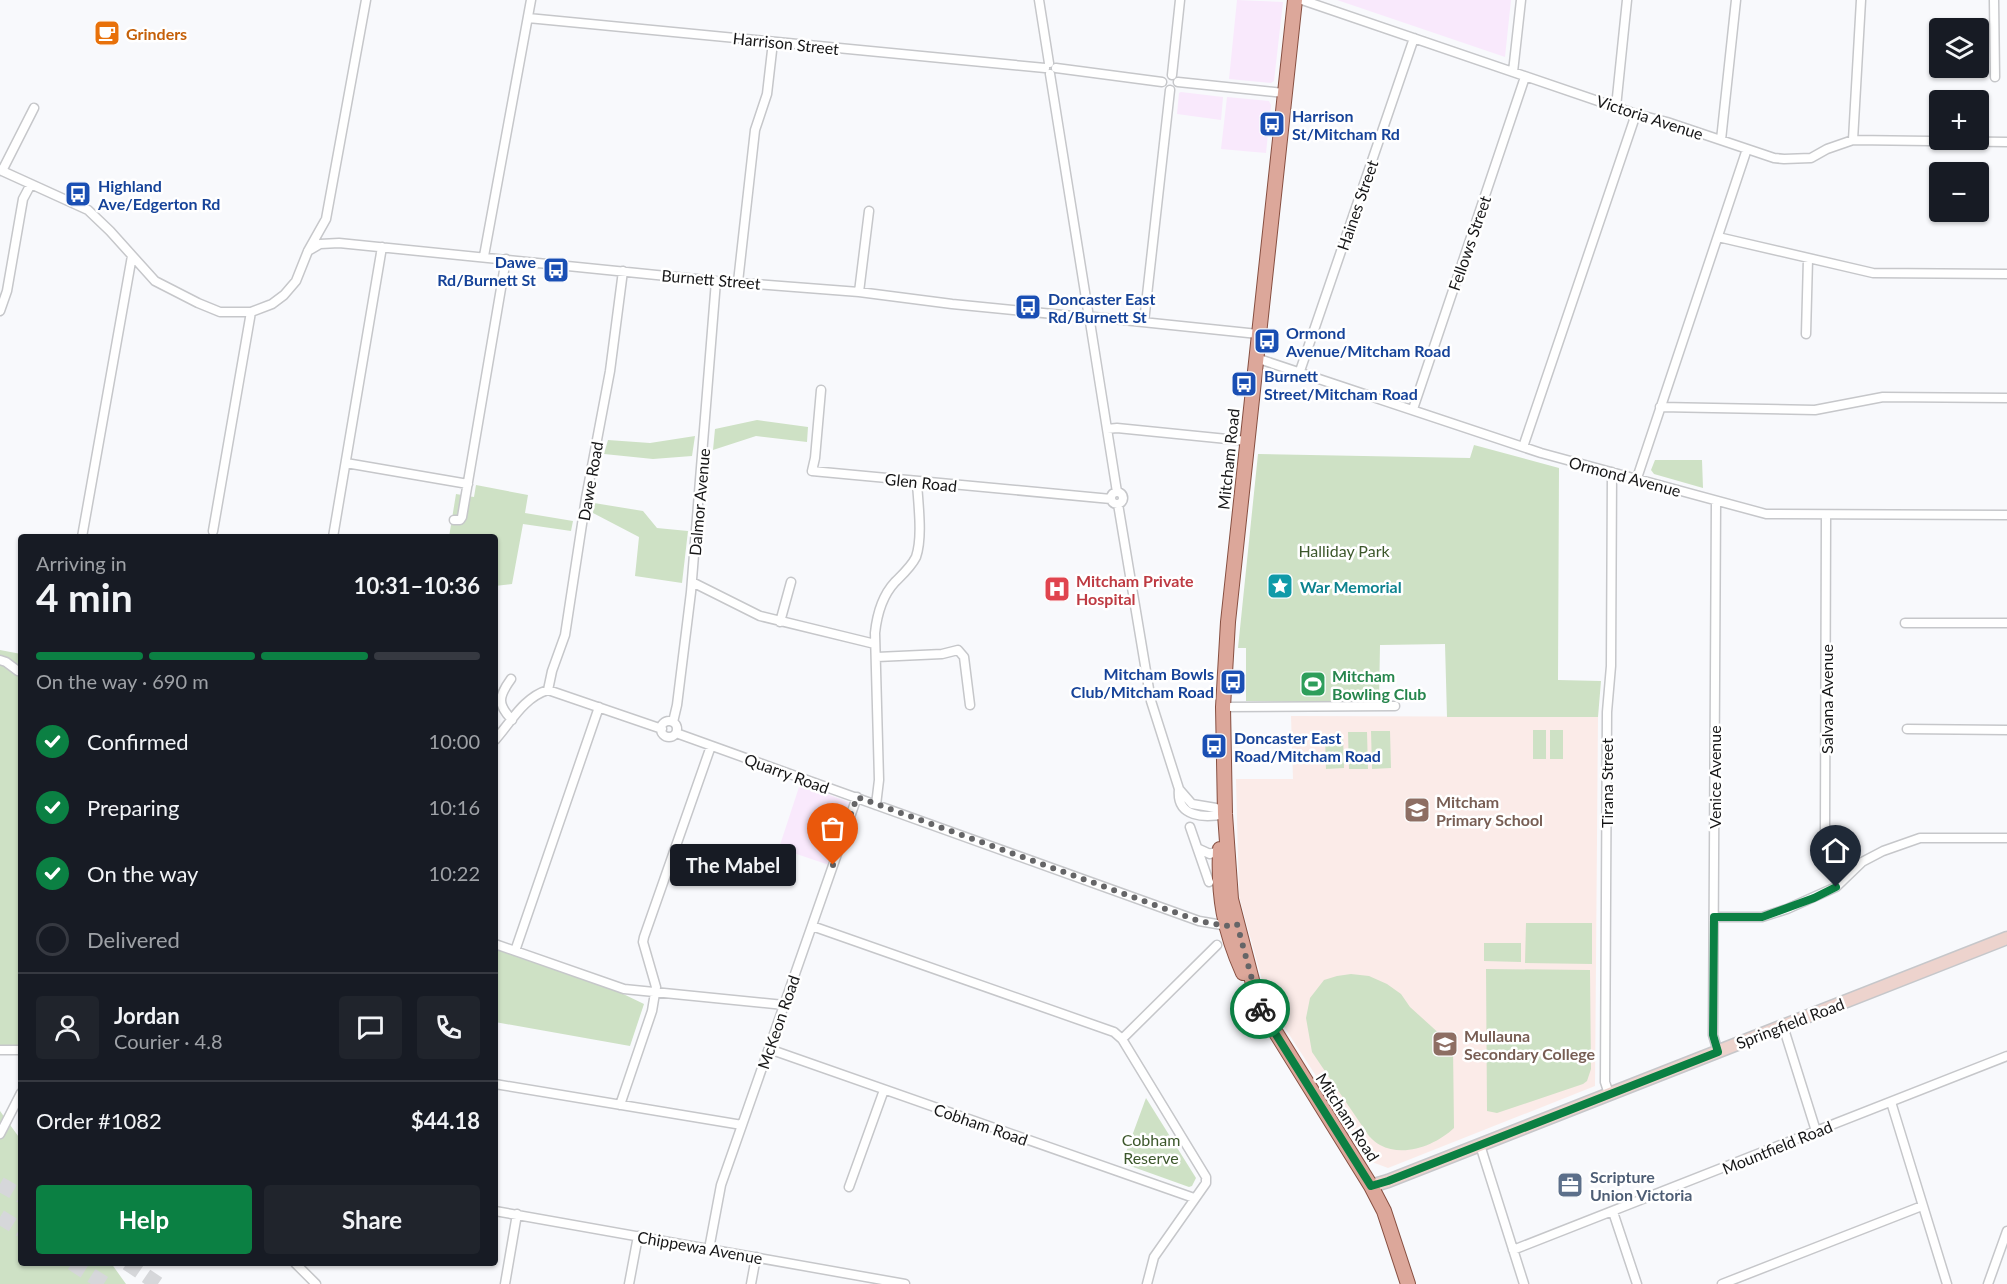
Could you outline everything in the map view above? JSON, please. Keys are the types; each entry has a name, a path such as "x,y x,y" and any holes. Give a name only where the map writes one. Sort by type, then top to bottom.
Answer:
{"main road":[{"name":"Mitcham Road","path":"1231,925 1225,814 1223,707 1228,622 1295,0"},
{"name":"Mitcham Road","path":"1225,814 1220,850 1219,889 1258,1007 1371,1186 1384,1211 1408,1284"},
{"name":"Springfield Road","path":"1371,1186 2007,938"}],"street":[{"path":"34,108 1,170 88,210 155,281 220,312 251,312 272,304 284,295 296,281 308,251 326,219 366,0"},
{"path":"484,256 531,0"},
{"path":"1039,0 1107,429 1115,498 1151,701 1179,789 1178,795 1184,808 1206,818 1225,814"},
{"path":"1170,90 1176,87 1179,0"},
{"name":"Victoria Avenue","path":"1302,0 1318,3 1636,114 1784,159 1811,158 1827,149 1853,140 2007,142"},
{"path":"1513,72 1521,0"},
{"path":"1616,107 1627,0"},
{"path":"1721,140 1736,0"},
{"path":"1853,140 1861,0"},
{"path":"1994,0 1995,77"},
{"name":"Harrison Street","path":"528,18 1050,68 1162,82"},
{"name":"Haines Street","path":"1300,371 1413,38"},
{"path":"738,282 755,130 767,94 773,42"},
{"path":"1170,90 1165,88 1162,82 1166,76 1284,93"},
{"name":"Fellows Street","path":"1413,409 1525,76"},
{"path":"1144,322 1170,90"},
{"path":"1523,447 1636,114"},
{"path":"1637,478 1747,149"},
{"path":"0,311 8,291 23,200 31,184"},
{"path":"859,292 869,211"},
{"path":"322,227 339,243"},
{"path":"1718,237 1808,260 1873,273 2007,274"},
{"name":"Burnett Street","path":"308,251 320,244 339,243 859,292 952,304 1258,334"},
{"path":"334,534 382,247"},
{"path":"83,534 132,256"},
{"path":"454,520 462,519 506,259"},
{"path":"1806,334 1808,260"},
{"name":"Dawe Road","path":"548,690 565,635 586,498 610,371 623,271"},
{"name":"Dalmor Avenue","path":"673,722 692,582 716,280"},
{"path":"213,531 251,312"},
{"name":"Ormond Avenue","path":"1256,358 1523,447 1766,514 2007,515"},
{"name":"Glen Road","path":"821,390 812,471 1115,498"},
{"path":"1660,407 1815,410 1883,397 2007,398"},
{"path":"1107,429 1117,428 1247,441"},
{"path":"346,463 468,484"},
{"name":"Tirana Street","path":"1609,1094 1605,1082 1607,712 1611,666 1612,472"},
{"path":"876,805 879,780 875,644 877,616 883,599 894,583 907,571 918,551 917,482"},
{"name":"Venice Avenue","path":"1716,501 1713,1035 1718,1052"},
{"name":"Salvana Avenue","path":"1826,515 1825,833 1829,854 1836,868 1845,878"},
{"path":"692,582 760,616 875,644"},
{"path":"780,622 791,582"},
{"path":"1905,623 2007,623"},
{"path":"877,657 942,654 958,650 964,657 970,705"},
{"path":"0,660 18,671"},
{"path":"511,679 501,703 502,709 512,720"},
{"path":"498,736 535,694 548,690"},
{"name":"Quarry Road","path":"548,690 662,729 667,737 676,733 1199,921 1231,925"},
{"path":"1223,707 1395,706"},
{"path":"515,951 599,707"},
{"path":"662,729 666,723 673,722 677,729 676,733"},
{"path":"1907,729 2007,730"},
{"path":"620,1105 652,1011 655,980 643,942 644,937 711,746"},
{"name":"McKeon Road","path":"709,1249 721,1185 857,797"},
{"path":"1190,826 1209,882"},
{"path":"1714,917 1762,917 1814,898 1836,887 1862,862 1882,851 1920,838 2007,838"},
{"path":"1199,849 1210,854 1220,850"},
{"path":"812,926 1114,1032 1122,1039 1206,1177 1206,1182 1154,1257 1147,1284"},
{"path":"498,945 624,989 784,1005"},
{"path":"1122,1039 1217,945"},
{"path":"1783,1026 1816,1131"},
{"name":"Cobham Road","path":"769,1048 1194,1198"},
{"path":"0,1050 18,1050"},
{"name":"Mountfield Road","path":"1514,1250 2007,1056"},
{"path":"498,1085 742,1125"},
{"path":"849,1187 884,1090"},
{"path":"0,1134 18,1099"},
{"path":"1891,1102 1947,1284"},
{"path":"1480,1145 1524,1284"},
{"path":"1722,1284 1923,1206"},
{"name":"Chippewa Avenue","path":"498,1211 756,1257 872,1281 905,1284"},
{"path":"1613,1212 1637,1284"},
{"path":"505,1284 517,1214"},
{"path":"1988,1284 2007,1231"},
{"path":"629,1284 638,1236"},
{"path":"751,1284 756,1257"},
{"path":"299,1266 316,1284"}],"shaded area":[{"path":"1237,0 1283,2 1274,81 1271,83 1229,79"},
{"path":"1337,0 1511,0 1505,57"},
{"path":"1181,92 1223,97 1221,120 1177,114"},
{"path":"1227,97 1269,101 1271,105 1266,153 1221,149"},
{"name":"Mullauna Secondary College","path":"1291,716 1598,717 1595,1086 1388,1168 1372,1162 1268,1002 1239,896 1236,779 1293,779"},
{"path":"800,784 851,803 829,865 779,848"}],"green space":[{"path":"757,420 808,427 807,442 756,436 713,450 715,429"},
{"path":"695,436 692,456 653,459 604,454 608,440 650,443"},
{"name":"Halliday Park","path":"1474,445 1559,468 1558,680 1601,681 1598,717 1447,717 1445,644 1380,645 1379,702 1246,701 1246,648 1238,648 1258,454 1470,458"},
{"path":"1655,460 1702,460 1703,488 1654,474 1651,470"},
{"path":"476,485 528,495 525,513 573,521 571,531 523,524 512,584 498,586 498,534 449,534 456,494 474,497"},
{"path":"594,503 643,511 657,528 688,531 682,583 635,576 639,537 593,513"},
{"path":"0,650 18,653 18,1045 0,1046"},
{"path":"1533,730 1546,730 1546,759 1533,759"},
{"path":"1550,730 1563,730 1563,759 1550,759"},
{"path":"1371,731 1390,731 1391,768 1372,769"},
{"path":"1348,732 1367,732 1368,769 1349,769"},
{"path":"1325,736 1343,736 1344,768 1326,769"},
{"path":"1526,923 1592,923 1592,964 1525,963"},
{"path":"1484,943 1521,943 1521,962 1484,961"},
{"path":"498,949 617,991 644,1004 630,1046 498,1023"},
{"path":"1486,969 1590,970 1591,1069 1587,1081 1497,1113 1487,1111"},
{"path":"1351,974 1369,976 1387,984 1401,994 1410,1007 1453,1046 1454,1128 1438,1140 1409,1150 1389,1149 1380,1145 1369,1136 1312,1052 1306,1018 1310,998 1324,980"},
{"name":"Cobham Reserve","path":"1146,1098 1196,1178 1192,1186 1189,1187 1122,1163"},
{"path":"0,1111 18,1136 18,1266 113,1266 126,1284 0,1284"}],"tunnel":[{"path":"0,1184 18,1194"},
{"path":"0,1217 18,1228"},
{"path":"77,1266 105,1284"},
{"path":"131,1266 158,1284"}],"way so far":[{"path":"833,865 857,797 1199,921 1225,926 1237,924 1260,1009"}],"place":[{"name":"Grinders","path":"107,33"},
{"name":"Harrison St/Mitcham Rd","path":"1272,124"},
{"name":"Highland Ave/Edgerton Rd","path":"78,194"},
{"name":"Dawe Rd/Burnett St","path":"556,270"},
{"name":"Doncaster East Rd/Burnett St","path":"1028,307"},
{"name":"Ormond Avenue/Mitcham Road","path":"1267,341"},
{"name":"Burnett Street/Mitcham Road","path":"1244,384"},
{"name":"War Memorial","path":"1280,586"},
{"name":"Mitcham Private Hospital","path":"1057,589"},
{"name":"Mitcham Bowls Club/Mitcham Road","path":"1233,682"},
{"name":"Mitcham Bowling Club","path":"1313,684"},
{"name":"Doncaster East Road/Mitcham Road","path":"1214,746"},
{"name":"Mitcham Primary School","path":"1417,810"},
{"name":"The Mabel","path":"833,865"},
{"name":"Mullauna Secondary College","path":"1445,1044"},
{"name":"Scripture Union Victoria","path":"1570,1185"}],"route":[{"path":"1260,1009 1371,1186 1718,1052 1713,1035 1714,917 1762,917 1787,909 1836,887"}]}
